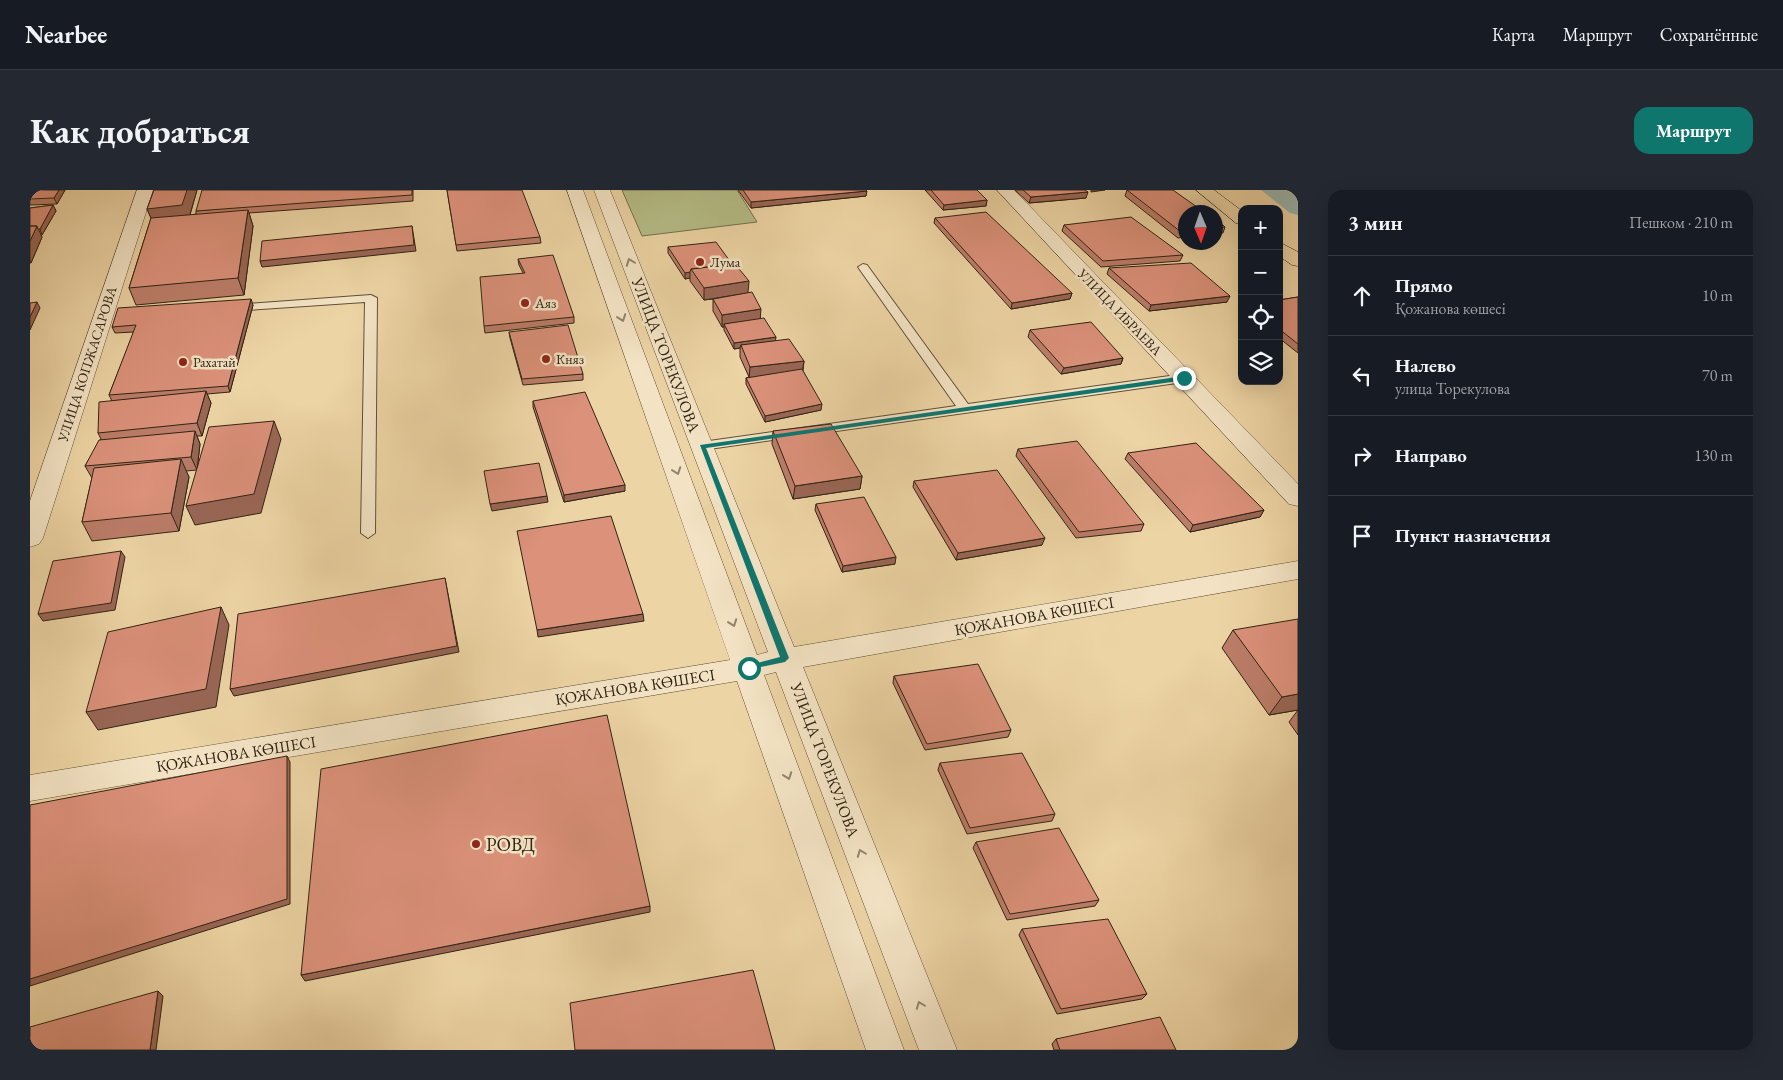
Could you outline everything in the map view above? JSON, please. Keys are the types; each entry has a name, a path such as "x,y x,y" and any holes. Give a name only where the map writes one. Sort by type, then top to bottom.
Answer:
{"main road":[{"path":"1204,190 1238,215"},
{"path":"1283,250 1298,261"}],"street":[{"name":"УЛИЦА КОПЖАСАРОВА","path":"30,538 108,317 145,190"},
{"name":"УЛИЦА ТОРЕКУЛОВА","path":"575,190 749,668 885,1050"},
{"name":"УЛИЦА ТОРЕКУЛОВА","path":"602,190 938,1050"},
{"name":"УЛИЦА ИБРАЕВА","path":"1005,190 1298,498"},
{"name":"ҚОЖАНОВА КӨШЕСІ","path":"30,788 749,668 785,658 1296,573"}],"lane":[{"path":"863,267 965,409"},
{"path":"222,309 371,298 368,533"},
{"path":"702,446 1184,378"}],"green space":[{"path":"622,190 737,190 757,222 642,236"}],"building":[{"path":"30,190 59,190 54,198 30,199"},
{"path":"154,190 187,190 182,205 147,209"},
{"path":"202,190 412,190 412,195 196,211"},
{"path":"447,190 522,190 540,237 456,245"},
{"path":"743,190 866,190 867,191 751,202"},
{"path":"931,190 977,190 987,200 944,205"},
{"path":"1023,190 1085,190 1088,192 1031,197"},
{"path":"1127,190 1173,190 1194,205 1178,205 1178,230"},
{"path":"53,205 40,229 37,226 30,226 30,208"},
{"path":"248,210 238,278 129,288 151,218"},
{"path":"986,212 1072,293 1012,303 935,218"},
{"path":"1131,217 1183,255 1103,261 1064,225"},
{"path":"30,226 37,226 30,241"},
{"path":"412,226 414,245 260,261 262,241"},
{"name":"Лума","path":"716,242 732,264 691,269 690,272 685,273 668,247"},
{"name":"Аяз","path":"553,255 574,317 484,326 480,277 525,273 518,259"},
{"path":"1191,263 1230,296 1151,305 1109,268"},
{"path":"735,264 749,281 704,288 691,269"},
{"path":"752,292 761,309 722,315 713,299"},
{"path":"1298,297 1298,344 1283,332 1283,299"},
{"name":"Рахатай","path":"251,299 228,386 109,395 136,325 112,327 118,308"},
{"path":"37,302 30,317 30,303"},
{"path":"764,318 776,337 734,343 724,324"},
{"path":"1091,322 1123,358 1064,368 1030,330"},
{"name":"Княз","path":"568,325 583,374 522,379 509,332"},
{"path":"789,339 804,361 750,367 741,345"},
{"path":"802,369 822,404 765,416 746,378"},
{"path":"206,391 197,423 98,433 99,402"},
{"path":"585,392 625,485 564,495 533,401"},
{"path":"274,421 254,494 186,506 209,427"},
{"path":"831,424 862,476 795,486 773,431"},
{"path":"195,431 191,457 85,466 99,440"},
{"path":"1077,441 1144,524 1079,532 1018,449"},
{"path":"1196,443 1264,510 1193,525 1128,453"},
{"path":"181,459 171,513 82,522 94,468"},
{"path":"539,463 547,496 490,504 484,471"},
{"path":"997,470 1045,538 958,553 914,481"},
{"path":"864,497 896,557 843,566 816,504"},
{"path":"611,516 643,614 537,630 517,531"},
{"path":"121,551 111,603 38,614 53,561"},
{"path":"445,578 457,646 230,689 238,614"},
{"path":"221,607 206,689 86,712 108,632"},
{"path":"1298,619 1298,694 1282,697 1233,630"},
{"path":"978,664 1011,730 927,744 894,676"},
{"name":"РОВД","path":"607,715 650,906 301,975 321,769"},
{"path":"1022,753 1055,814 970,828 940,763"},
{"path":"287,756 287,899 30,979 30,805"},
{"path":"1059,828 1099,900 1010,914 976,842"},
{"path":"1108,919 1147,994 1061,1009 1022,929"},
{"path":"753,970 775,1050 575,1050 570,1003"},
{"path":"158,991 150,1050 30,1050 30,1027"},
{"path":"1160,1017 1176,1050 1060,1050 1056,1039"}],"waterway":[{"path":"1272,190 1298,208"}],"place":[{"name":"Лума","path":"700,262"},
{"name":"Аяз","path":"525,303"},
{"name":"Княз","path":"546,359"},
{"name":"Рахатай","path":"183,362"},
{"name":"РОВД","path":"476,844"}],"route":[{"path":"749,668 785,658 702,446 1184,378"}]}
